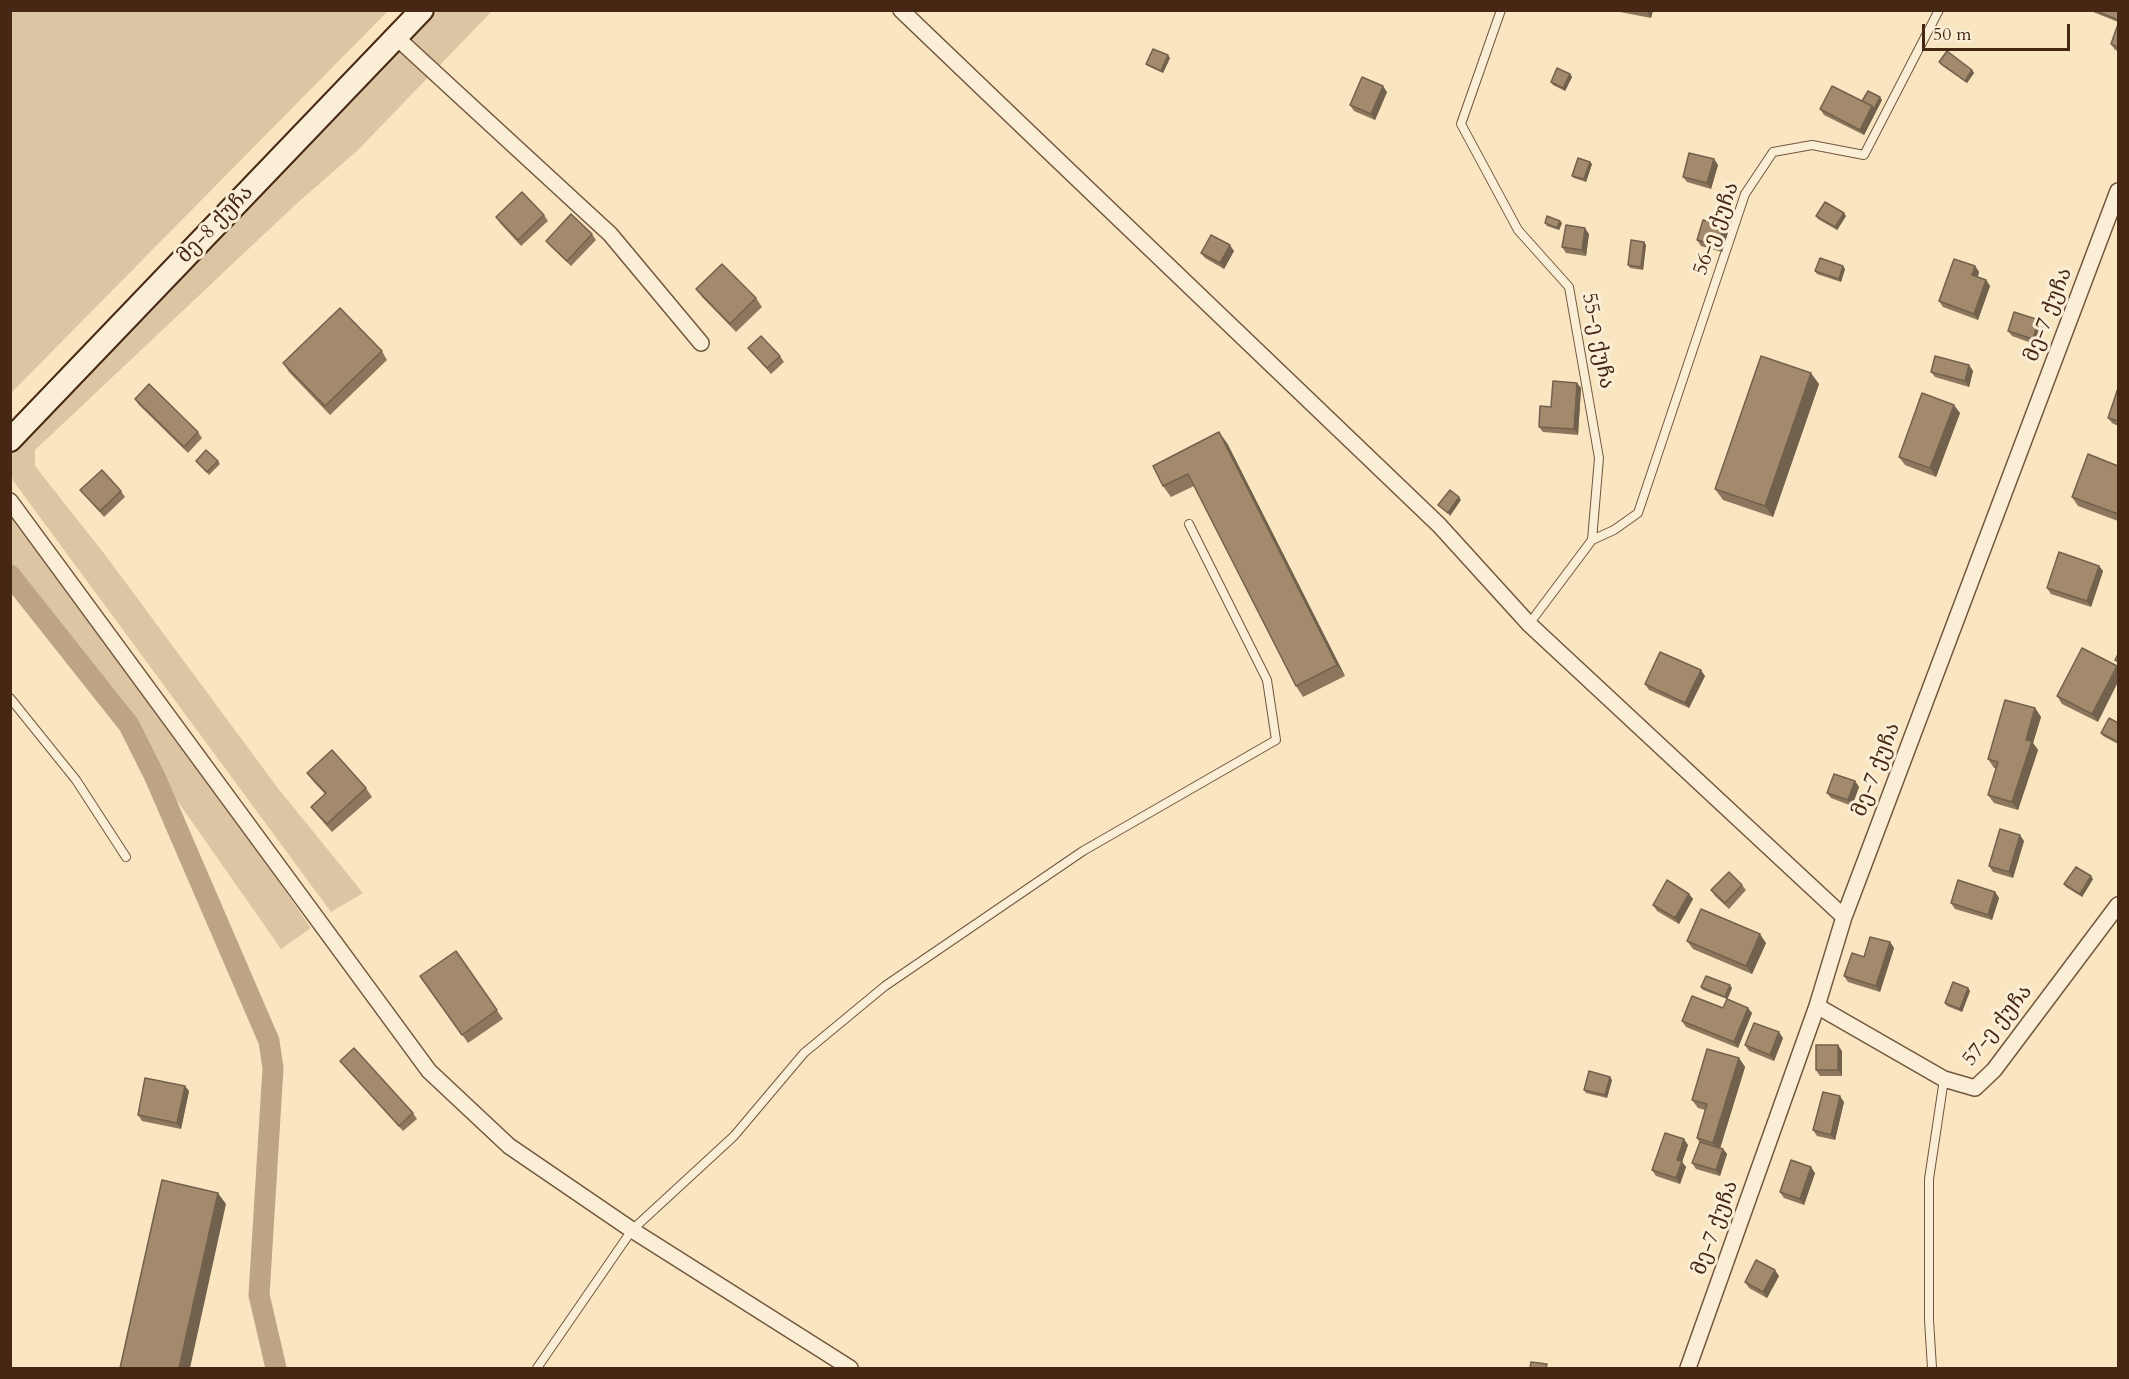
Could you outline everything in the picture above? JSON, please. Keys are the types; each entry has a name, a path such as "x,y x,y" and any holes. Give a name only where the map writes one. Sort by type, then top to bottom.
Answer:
{"street":[{"name":"მე-8 ქუჩა","path":"10,440 422,10"},
{"path":"902,10 1439,525 1529,624 1844,917"},
{"path":"396,37 610,234 701,343"},
{"name":"მე-7 ქუჩა","path":"1688,1368 1816,1006 1844,917 2118,191"},
{"path":"10,501 429,1071 509,1146 632,1230 850,1368"},
{"name":"57-ე ქუჩა","path":"1816,1006 1944,1079 1975,1088 1994,1070 2118,905"}],"lane":[{"name":"55-ე ქუჩა","path":"1501,10 1461,124 1518,230 1569,287 1599,458 1592,540"},
{"name":"56-ე ქუჩა","path":"1592,540 1614,531 1638,513 1745,194 1773,152 1812,145 1864,155 1939,10"},
{"path":"537,1368 632,1230 734,1136 804,1053 885,986 1083,851 1275,740 1267,680 1189,524"},
{"path":"1529,624 1592,540"},
{"path":"10,698 76,780 126,857"},
{"path":"1932,1368 1929,1320 1929,1179 1944,1079"}],"shaded area":[{"path":"10,11 388,11 11,393 10,393"},
{"path":"438,11 492,11 358,150 294,206 35,450 35,466 106,556 277,787 363,893 331,912 14,482 10,458 14,444"},
{"path":"10,500 311,928 281,949 11,563"}],"building":[{"path":"2094,10 2118,10 2118,20"},
{"path":"2118,24 2118,47 2111,44"},
{"path":"1153,49 1168,55 1161,71 1146,64"},
{"path":"1947,51 1972,70 1965,81 1939,62"},
{"path":"1557,68 1570,74 1563,88 1551,82"},
{"path":"1362,77 1383,86 1371,114 1350,105"},
{"path":"1832,86 1872,106 1860,130 1820,109"},
{"path":"1868,91 1880,97 1874,109 1862,101"},
{"path":"1689,153 1714,159 1707,183 1683,177"},
{"path":"1578,158 1590,162 1584,179 1572,176"},
{"path":"522,192 544,215 518,240 496,217"},
{"path":"1825,202 1844,213 1835,227 1816,216"},
{"path":"571,214 592,234 567,261 546,241"},
{"path":"1547,216 1560,221 1557,228 1545,223"},
{"path":"1703,220 1724,226 1718,246 1697,240"},
{"path":"1566,225 1585,228 1582,250 1562,247"},
{"path":"1211,235 1230,245 1220,263 1201,253"},
{"path":"1631,240 1644,242 1641,267 1628,265"},
{"path":"1820,258 1843,266 1839,279 1815,271"},
{"path":"1954,259 1975,266 1972,275 1986,280 1974,314 1939,301"},
{"path":"722,264 756,298 730,324 696,289"},
{"path":"340,308 382,351 325,406 283,363"},
{"path":"2014,312 2039,320 2033,339 2008,331"},
{"path":"761,336 780,356 767,368 748,348"},
{"path":"1761,356 1811,373 1765,506 1715,489"},
{"path":"1935,356 1969,365 1965,381 1931,372"},
{"path":"1553,381 1577,383 1574,429 1539,427 1540,406 1551,407"},
{"path":"149,384 198,432 184,447 135,399"},
{"path":"2118,388 2118,421 2108,418"},
{"path":"1922,393 1954,405 1930,468 1899,457"},
{"path":"1219,432 1337,665 1296,686 1188,474 1163,486 1153,466"},
{"path":"206,450 218,461 207,472 196,461"},
{"path":"2088,454 2118,466 2118,514 2072,497"},
{"path":"102,470 121,491 100,511 80,490"},
{"path":"1450,490 1459,497 1448,513 1438,505"},
{"path":"2059,552 2099,566 2087,601 2047,588"},
{"path":"2082,648 2117,666 2092,714 2057,696"},
{"path":"1660,652 1701,670 1685,703 1645,684"},
{"path":"2005,700 2035,708 2026,740 2032,741 2012,802 1988,795 1998,762 1988,759"},
{"path":"2109,718 2118,723 2118,742 2101,733"},
{"path":"332,750 366,788 327,824 311,807 326,793 307,773"},
{"path":"1834,774 1855,781 1848,800 1827,793"},
{"path":"2000,829 2020,835 2009,872 1989,866"},
{"path":"2076,867 2091,876 2080,894 2064,884"},
{"path":"1729,872 1742,885 1725,903 1711,890"},
{"path":"1667,880 1689,894 1675,918 1653,905"},
{"path":"1958,880 1995,892 1988,915 1951,903"},
{"path":"1701,909 1760,934 1746,966 1687,941"},
{"path":"1870,937 1890,942 1876,986 1844,976 1852,953 1864,957"},
{"path":"456,951 497,1010 462,1035 420,976"},
{"path":"1706,976 1730,985 1725,997 1701,987"},
{"path":"1953,982 1968,988 1960,1009 1945,1003"},
{"path":"1692,996 1723,1008 1727,999 1748,1008 1734,1042 1682,1021"},
{"path":"1754,1023 1779,1032 1770,1055 1745,1045"},
{"path":"1816,1045 1838,1045 1838,1070 1816,1070"},
{"path":"354,1048 413,1113 399,1126 340,1061"},
{"path":"1707,1049 1739,1058 1713,1143 1697,1138 1707,1104 1692,1100"},
{"path":"1589,1071 1610,1077 1605,1095 1584,1090"},
{"path":"145,1078 185,1086 177,1123 138,1115"},
{"path":"1823,1092 1840,1096 1831,1135 1813,1130"},
{"path":"1665,1133 1684,1139 1677,1160 1682,1161 1676,1178 1652,1170"},
{"path":"1700,1142 1723,1149 1716,1170 1692,1163"},
{"path":"1791,1160 1811,1167 1800,1199 1780,1192"},
{"path":"162,1180 218,1193 179,1368 120,1368"},
{"path":"1756,1260 1775,1270 1763,1292 1745,1282"},
{"path":"1531,1362 1547,1364 1546,1368 1530,1368"}],"waterway":[{"path":"10,575 129,725 155,777 269,1041 273,1068 259,1295 276,1368"}]}
